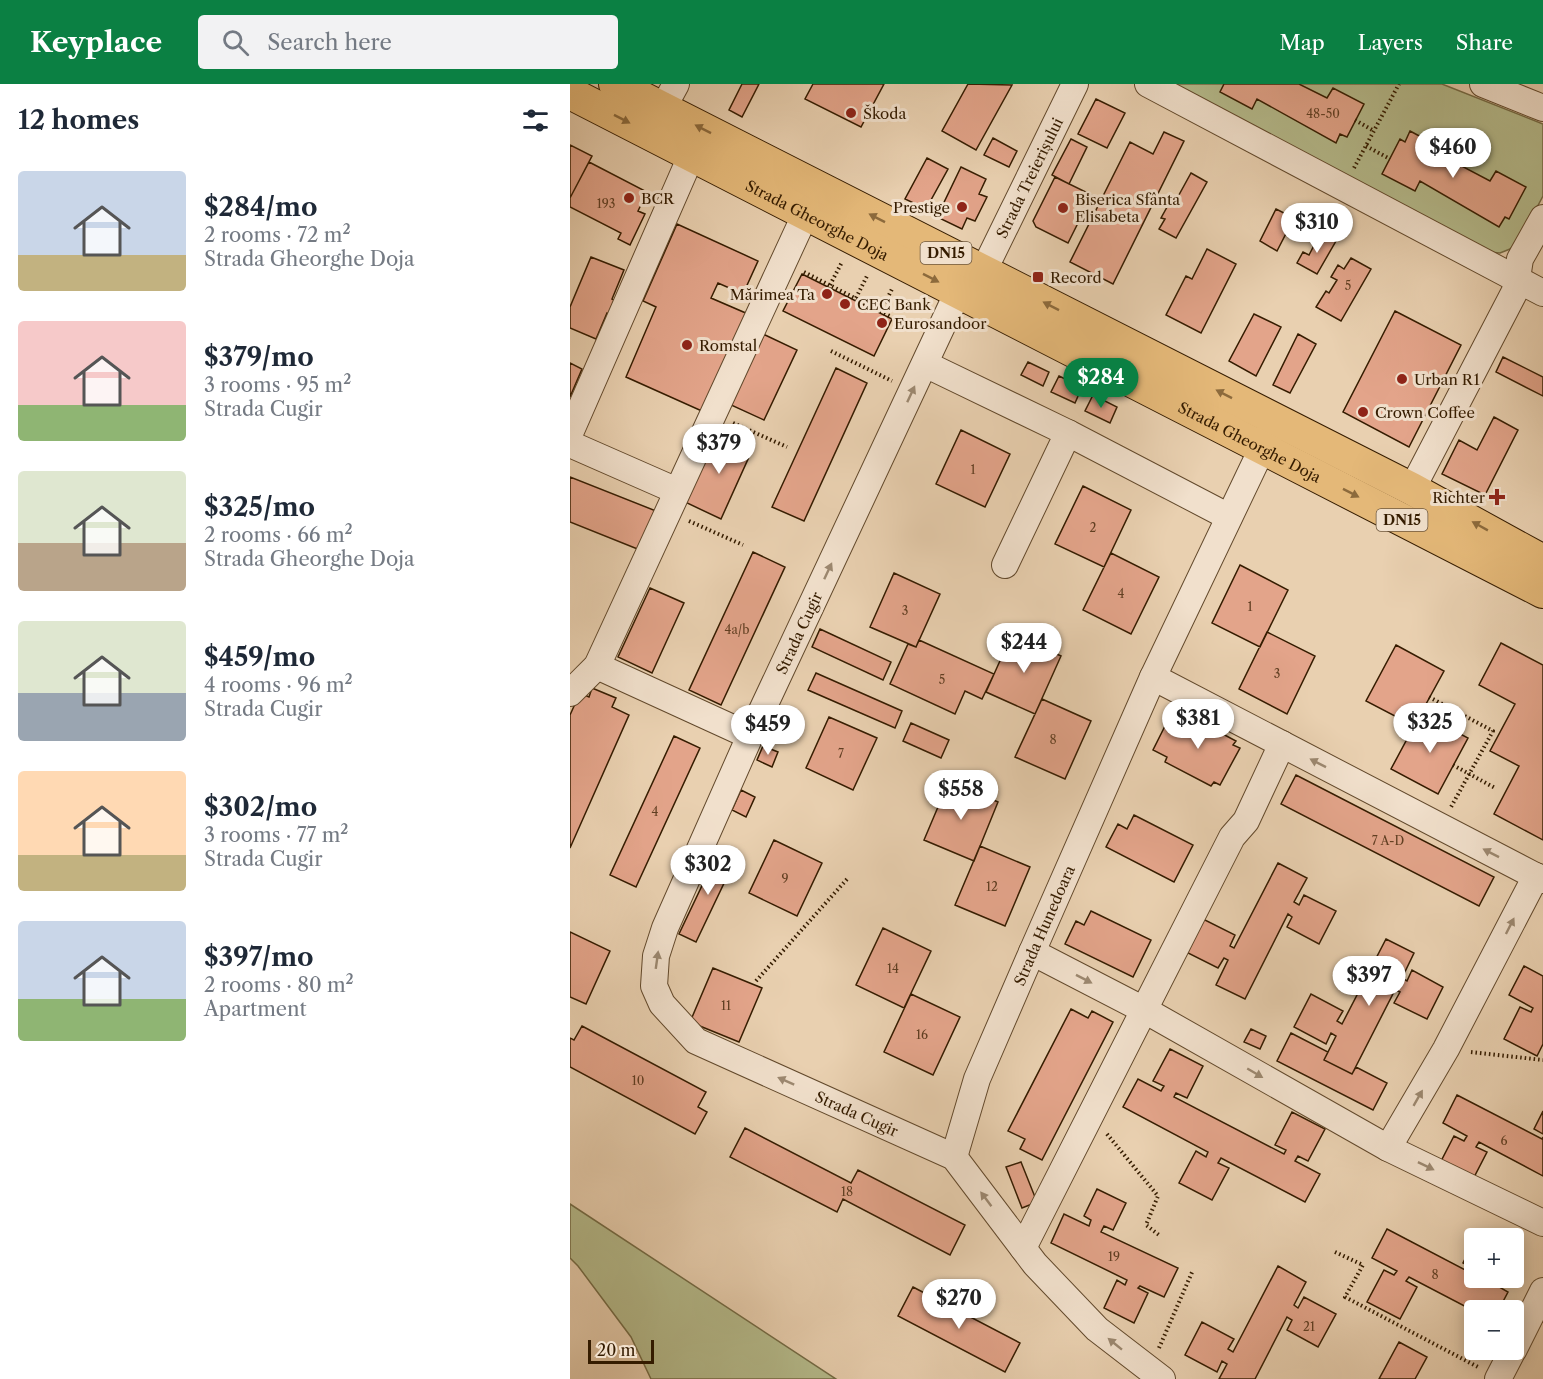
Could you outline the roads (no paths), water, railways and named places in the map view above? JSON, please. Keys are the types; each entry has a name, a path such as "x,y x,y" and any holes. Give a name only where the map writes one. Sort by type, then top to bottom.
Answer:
{"main road":[{"name":"Strada Gheorghe Doja","path":"615,84 670,96 1269,434 1543,592"},
{"name":"Strada Gheorghe Doja","path":"570,93 958,292 1269,434 1412,489 1543,561"}],"street":[{"name":"Strada Treierișului","path":"983,272 1075,84"},
{"path":"1148,84 1543,292"},
{"path":"1484,84 1543,108"},
{"path":"570,433 692,154"},
{"path":"570,693 597,666 806,213"},
{"path":"1412,489 1519,280 1520,260 1543,218"},
{"name":"Strada Cugir","path":"954,1157 696,1041 662,1004 654,986 656,956 665,928 750,736 958,292"},
{"path":"925,363 1068,433 1229,517"},
{"path":"1005,565 1068,433"},
{"name":"Strada Hunedoara","path":"954,1157 977,1079 1032,952 1153,677 1269,434"},
{"path":"570,444 672,501"},
{"path":"597,666 750,736"},
{"path":"1153,677 1539,878 1446,1049 1388,1148"},
{"path":"1023,1248 1232,837 1246,821 1282,744"},
{"path":"1032,952 1145,1010 1388,1148 1543,1222"},
{"path":"954,1157 1035,1264 1097,1329 1158,1368"},
{"path":"1524,1328 1543,1291"},
{"path":"1491,1374 1503,1360"}],"place":[{"name":"Škoda","path":"851,113"},
{"name":"BCR","path":"629,198"},
{"name":"Prestige","path":"962,207"},
{"name":"Biserica Sfânta Elisabeta","path":"1063,208"},
{"name":"Record","path":"1038,277"},
{"name":"Mărimea Ta","path":"827,294"},
{"name":"CEC Bank","path":"845,304"},
{"name":"Eurosandoor","path":"882,323"},
{"name":"Romstal","path":"687,345"},
{"name":"Urban R1","path":"1402,379"},
{"name":"Crown Coffee","path":"1363,412"},
{"name":"Richter","path":"1497,497"}]}
